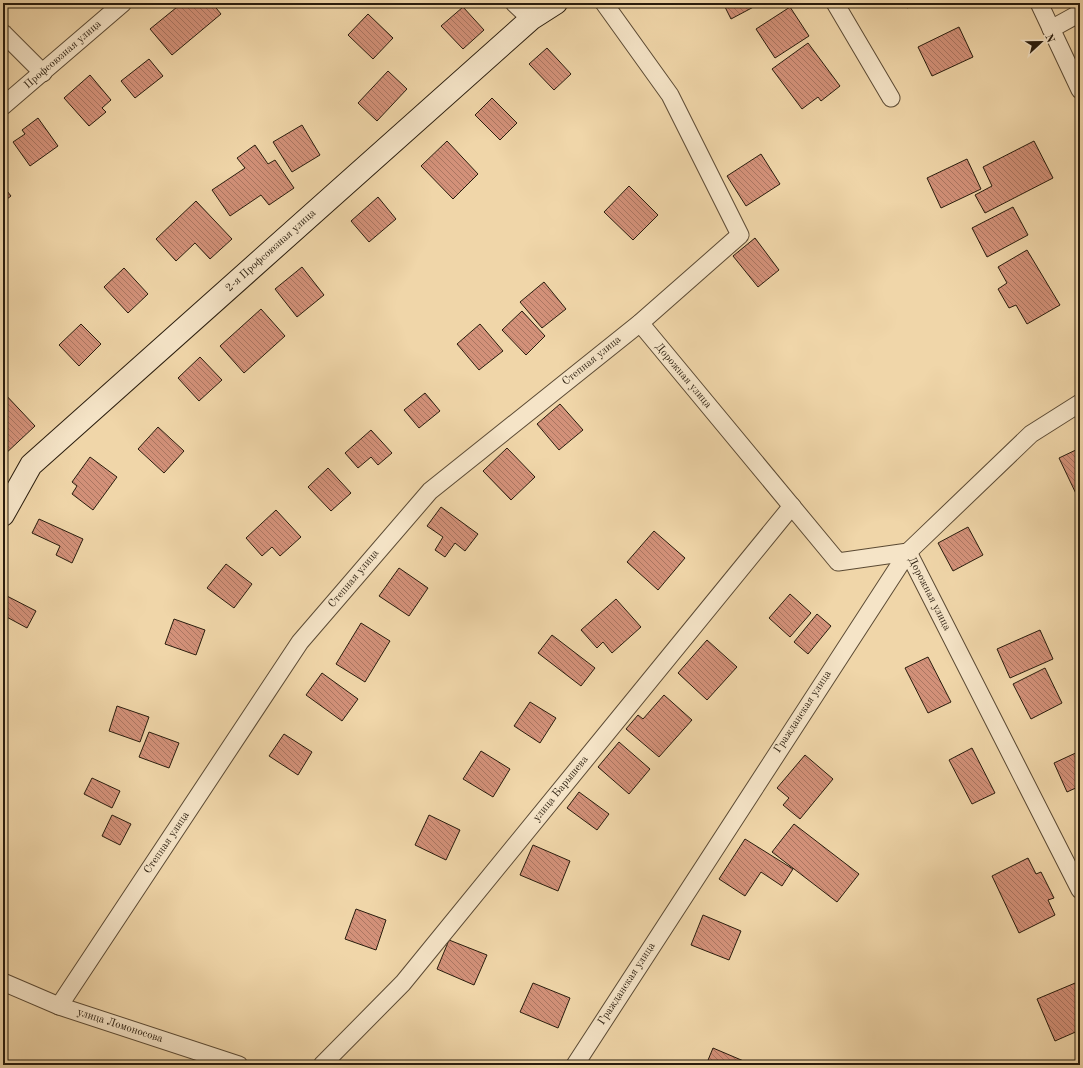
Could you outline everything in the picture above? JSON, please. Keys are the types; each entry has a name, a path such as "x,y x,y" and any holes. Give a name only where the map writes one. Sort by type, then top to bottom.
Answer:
{"street":[{"name":"Профсоюзная улица","path":"3,106 123,3"},
{"path":"514,3 531,19"},
{"name":"2-я Профсоюзная улица","path":"3,515 31,465 531,19 556,3"},
{"name":"Степная улица","path":"59,1006 300,642 430,491 640,323 740,234 670,95 604,3"},
{"path":"835,3 891,98"},
{"path":"1039,3 1080,90"},
{"path":"1051,29 1080,13"},
{"path":"3,33 43,73"},
{"name":"Дорожная улица","path":"640,323 838,562 908,552 1080,890"},
{"name":"Гражданская улица","path":"575,1065 908,552 1031,434 1080,403"},
{"name":"улица Барышева","path":"322,1065 403,983 792,506"},
{"name":"улица Ломоносова","path":"3,982 59,1006 239,1065"}],"building":[{"path":"182,3 212,3 221,14 172,55 150,29"},
{"path":"723,3 761,3 731,19"},
{"path":"904,3 916,3 907,8"},
{"path":"463,7 484,30 463,49 441,26"},
{"path":"790,7 809,36 775,58 756,29"},
{"path":"368,14 393,38 373,59 348,35"},
{"path":"959,27 973,57 932,76 918,47"},
{"path":"808,43 840,86 821,101 818,97 802,109 772,69"},
{"path":"547,48 571,74 554,90 529,64"},
{"path":"149,59 163,76 135,98 121,81"},
{"path":"388,71 407,89 377,121 358,103"},
{"path":"90,75 111,100 102,108 106,112 89,126 64,98"},
{"path":"492,98 517,123 500,140 475,115"},
{"path":"38,118 58,146 30,166 13,142 25,134 22,130"},
{"path":"302,125 320,155 292,172 273,142"},
{"path":"447,141 478,174 453,199 421,166"},
{"path":"1034,141 1053,178 985,213 975,195 992,186 983,167"},
{"path":"255,145 268,164 275,160 294,188 269,205 261,195 230,216 212,190 245,168 237,158"},
{"path":"761,154 780,184 746,206 727,176"},
{"path":"967,159 981,189 941,208 927,178"},
{"path":"3,186 11,196 3,202"},
{"path":"629,186 658,215 633,240 604,212"},
{"path":"378,197 396,219 369,242 351,221"},
{"path":"196,201 232,239 210,259 195,243 176,261 156,239"},
{"path":"1013,207 1028,235 987,257 972,228"},
{"path":"755,238 779,270 758,287 733,256"},
{"path":"1027,250 1060,305 1027,324 1016,305 1009,308 998,289 1007,283 998,267"},
{"path":"302,267 324,295 297,317 275,289"},
{"path":"124,268 148,294 128,313 104,287"},
{"path":"544,282 566,309 542,328 520,302"},
{"path":"261,309 285,336 244,373 220,346"},
{"path":"522,311 545,336 526,355 502,330"},
{"path":"81,324 101,344 79,366 59,345"},
{"path":"480,324 503,351 479,370 457,344"},
{"path":"200,357 222,380 199,401 178,378"},
{"path":"3,392 35,426 3,456"},
{"path":"425,393 440,411 419,428 404,410"},
{"path":"560,404 583,430 559,450 537,424"},
{"path":"158,427 184,451 164,473 138,449"},
{"path":"371,430 392,453 378,465 371,457 358,468 345,453"},
{"path":"507,448 535,477 511,500 483,471"},
{"path":"1080,448 1080,500 1079,500 1059,458"},
{"path":"90,457 117,477 93,510 72,494 77,486 72,482"},
{"path":"328,468 351,493 331,511 308,487"},
{"path":"441,507 478,534 465,551 455,543 445,557 435,550 443,537 427,526"},
{"path":"276,510 301,537 280,556 272,547 262,556 246,538"},
{"path":"39,519 83,539 72,563 56,555 60,546 32,533"},
{"path":"968,527 983,555 953,571 938,543"},
{"path":"654,531 685,558 658,590 627,562"},
{"path":"226,564 252,584 234,608 207,588"},
{"path":"399,568 428,588 409,616 379,596"},
{"path":"3,594 36,611 27,628 3,615"},
{"path":"790,594 811,613 790,637 769,618"},
{"path":"616,599 641,627 612,653 603,642 597,648 581,630"},
{"path":"817,614 831,626 808,654 794,642"},
{"path":"174,619 205,630 196,655 165,644"},
{"path":"361,623 390,641 365,682 336,664"},
{"path":"1040,630 1053,659 1010,678 997,649"},
{"path":"552,635 595,668 581,686 538,653"},
{"path":"707,640 737,667 707,700 678,673"},
{"path":"928,657 951,702 928,713 905,668"},
{"path":"1045,668 1062,703 1031,719 1013,684"},
{"path":"322,673 358,699 342,721 306,695"},
{"path":"664,695 692,720 659,757 626,729 638,715 643,719"},
{"path":"530,702 556,718 540,743 514,726"},
{"path":"117,706 149,717 140,742 109,731"},
{"path":"149,732 179,743 169,768 139,757"},
{"path":"284,734 312,752 298,775 269,756"},
{"path":"619,742 650,769 629,794 598,767"},
{"path":"972,748 995,793 972,804 949,760"},
{"path":"481,751 510,769 493,797 463,779"},
{"path":"1080,751 1080,786 1067,792 1054,763"},
{"path":"805,755 833,779 800,819 783,805 789,798 777,788"},
{"path":"92,778 120,791 112,808 84,794"},
{"path":"579,792 609,814 597,830 567,808"},
{"path":"112,815 131,824 120,845 102,836"},
{"path":"429,815 460,830 446,860 415,845"},
{"path":"794,824 859,874 837,902 772,852"},
{"path":"745,839 793,869 782,886 761,872 745,896 719,879"},
{"path":"533,845 570,861 558,891 520,875"},
{"path":"1028,858 1036,874 1041,872 1054,898 1048,900 1055,915 1019,933 992,876"},
{"path":"356,909 386,920 376,950 345,939"},
{"path":"703,915 741,931 729,960 691,945"},
{"path":"449,940 487,955 474,985 437,969"},
{"path":"1080,981 1080,1030 1055,1041 1037,999"},
{"path":"533,983 570,998 558,1028 520,1012"},
{"path":"713,1048 753,1065 706,1065"}]}
